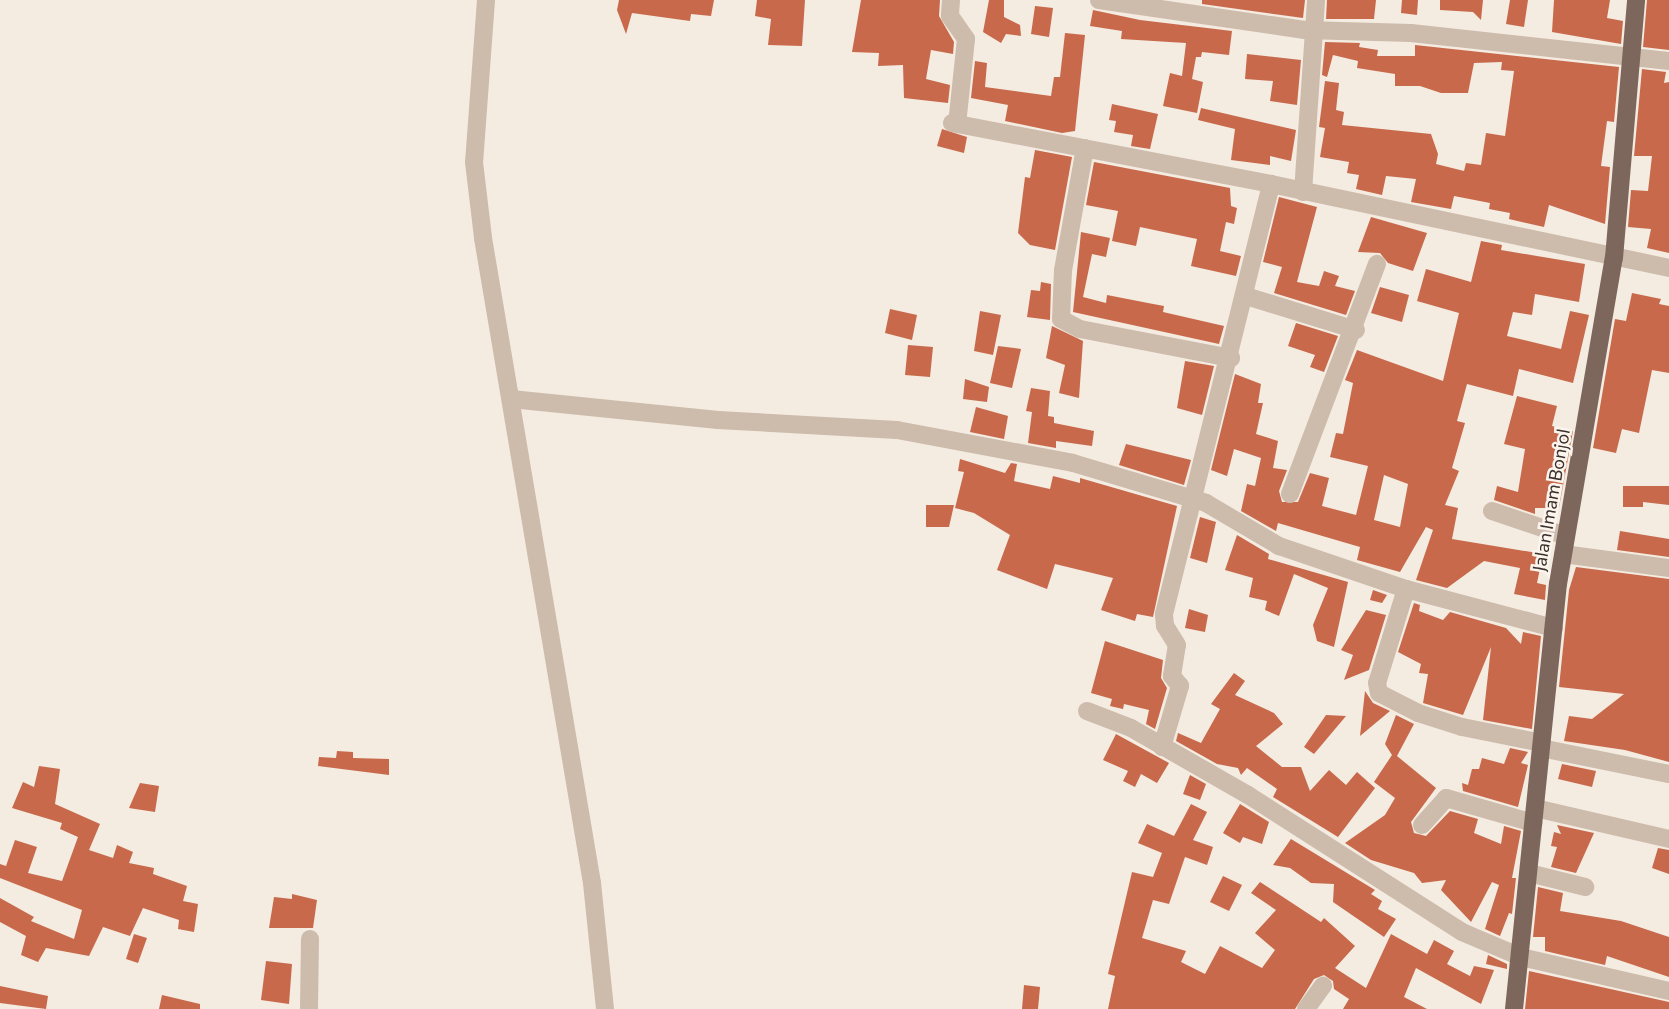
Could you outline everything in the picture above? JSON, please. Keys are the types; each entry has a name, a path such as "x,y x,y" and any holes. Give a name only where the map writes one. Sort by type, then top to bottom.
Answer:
{"main road":[{"name":"Jalan Imam Bonjol","path":"1514,1009 1564,545 1614,258 1636,0"}],"street":[{"path":"486,0 474,162 592,883 606,1009"},
{"path":"951,0 950,16 965,39 955,124 1271,184 1669,268"},
{"path":"1099,0 1313,30 1411,33 1669,61"},
{"path":"1303,192 1316,0"},
{"path":"1085,148 1063,270 1060,319 1080,329 1231,358"},
{"path":"1162,747 1180,686 1171,672 1177,645 1163,620 1190,498 1231,358 1271,184"},
{"path":"1290,494 1356,330 1377,264"},
{"path":"1246,296 1356,330"},
{"path":"511,399 718,421 897,430 1073,463 1206,503 1279,546 1406,589 1554,628"},
{"path":"1492,511 1564,545 1669,568"},
{"path":"1406,589 1377,683 1379,693 1418,713 1462,727 1669,774"},
{"path":"1087,711 1131,728 1367,867 1462,932 1521,957 1669,991"},
{"path":"1422,825 1446,798 1669,839"},
{"path":"1529,873 1585,887"},
{"path":"309,1009 310,939"},
{"path":"1306,1009 1323,986"}],"building":[{"path":"619,0 714,0 711,16 691,14 690,21 632,13 626,34 617,10"},
{"path":"757,0 805,0 802,46 768,45 771,19 755,16"},
{"path":"861,0 940,0 939,16 954,42 953,54 931,50 926,79 950,85 948,103 904,98 903,65 878,66 879,53 852,52"},
{"path":"989,0 1004,0 1004,17 1020,25 1021,36 1006,34 1001,43 983,32"},
{"path":"1202,0 1305,0 1303,18 1202,4"},
{"path":"1327,0 1376,0 1374,19 1326,19"},
{"path":"1402,0 1418,0 1417,15 1401,13"},
{"path":"1440,0 1483,0 1481,20 1473,12 1440,10"},
{"path":"1510,0 1528,0 1524,27 1506,24"},
{"path":"1554,0 1610,0 1607,18 1623,21 1621,44 1552,32"},
{"path":"1647,0 1669,0 1669,50 1643,47"},
{"path":"1035,6 1053,8 1049,37 1031,34"},
{"path":"1093,10 1140,20 1232,31 1229,55 1202,52 1201,57 1196,57 1192,79 1203,82 1197,113 1163,106 1170,73 1182,76 1186,43 1121,39 1122,31 1090,26"},
{"path":"1065,33 1085,35 1075,131 1062,133 1005,121 1008,105 971,98 975,61 987,63 985,87 1051,96 1054,77 1060,77"},
{"path":"1325,42 1360,43 1359,47 1378,50 1377,56 1415,56 1415,45 1619,67 1614,122 1607,121 1601,166 1610,167 1605,224 1549,205 1544,227 1509,219 1510,213 1489,209 1490,203 1454,196 1451,209 1411,202 1416,179 1386,176 1382,195 1356,189 1359,175 1347,173 1349,162 1320,157 1325,128 1319,127 1325,81 1339,83 1336,110 1344,112 1342,125 1431,134 1438,154 1436,164 1464,171 1466,163 1481,165 1486,133 1505,136 1514,71 1501,70 1502,62 1474,63 1468,93 1441,93 1420,86 1395,86 1395,74 1357,68 1358,61 1333,55 1327,77 1322,75"},
{"path":"1247,54 1301,60 1297,105 1270,101 1273,81 1245,79"},
{"path":"1642,69 1666,72 1664,83 1669,82 1669,253 1647,248 1651,229 1628,227 1631,190 1648,191 1652,156 1634,156"},
{"path":"1112,104 1158,114 1150,149 1131,146 1133,135 1114,132 1116,121 1109,120"},
{"path":"1201,108 1296,130 1291,161 1270,156 1270,165 1231,160 1235,129 1198,120"},
{"path":"942,129 967,137 964,153 937,146"},
{"path":"1035,150 1072,157 1055,250 1030,245 1018,233 1025,177 1030,178"},
{"path":"1094,162 1230,188 1231,206 1237,208 1234,224 1226,222 1220,251 1241,256 1236,276 1191,266 1197,239 1140,227 1136,246 1112,241 1118,211 1086,205"},
{"path":"1279,197 1317,207 1297,282 1319,286 1324,271 1339,276 1335,286 1355,291 1346,315 1274,293 1282,267 1263,262"},
{"path":"1371,217 1427,233 1413,271 1388,263 1380,253 1358,252"},
{"path":"1081,232 1110,238 1106,257 1092,254 1083,297 1106,303 1107,295 1164,306 1163,312 1224,326 1219,344 1073,312"},
{"path":"1481,241 1502,245 1501,250 1585,264 1579,302 1535,294 1532,315 1513,312 1507,336 1561,349 1570,311 1589,315 1573,383 1519,369 1513,396 1467,384 1457,421 1465,423 1452,468 1459,471 1445,505 1458,508 1452,539 1543,554 1537,583 1546,585 1545,600 1514,594 1520,568 1484,561 1447,588 1416,580 1433,530 1426,527 1400,572 1357,560 1360,547 1278,523 1276,531 1241,511 1247,484 1255,486 1261,458 1234,449 1227,476 1211,470 1235,374 1261,384 1258,403 1263,403 1256,434 1278,441 1273,468 1287,470 1279,491 1282,502 1298,502 1310,473 1329,478 1322,506 1356,515 1368,466 1330,457 1336,433 1343,434 1353,383 1345,380 1357,350 1443,381 1459,313 1417,301 1426,269 1471,282","holes":["1384,475 1408,484 1400,527 1374,520"]},
{"path":"1041,282 1051,284 1050,320 1027,317 1031,290 1040,291"},
{"path":"1380,287 1409,295 1402,322 1371,313"},
{"path":"1632,293 1661,299 1659,304 1669,306 1669,373 1652,370 1639,433 1622,429 1616,453 1593,448 1615,319 1626,321"},
{"path":"890,309 917,315 912,340 885,333"},
{"path":"980,311 1001,315 993,355 974,351"},
{"path":"1296,323 1338,336 1324,372 1310,367 1315,355 1288,346"},
{"path":"1052,326 1083,341 1079,398 1059,393 1065,365 1046,358"},
{"path":"908,345 933,347 930,377 905,375"},
{"path":"998,346 1021,349 1012,388 990,383"},
{"path":"1185,361 1214,366 1202,415 1177,408"},
{"path":"965,379 989,387 987,402 963,399"},
{"path":"1031,388 1050,391 1048,416 1054,417 1054,423 1094,431 1092,446 1056,441 1056,448 1028,443 1032,412 1026,411"},
{"path":"1517,396 1557,406 1552,426 1573,431 1559,508 1535,508 1535,514 1494,500 1497,486 1518,492 1525,449 1504,444"},
{"path":"976,407 1008,416 1004,439 970,432"},
{"path":"1126,444 1191,460 1184,485 1119,465"},
{"path":"960,459 1005,473 1011,463 1017,464 1014,481 1050,489 1053,476 1080,483 1080,478 1177,506 1153,617 1137,614 1135,621 1101,610 1113,578 1055,564 1047,589 997,570 1010,535 974,513 955,508 964,472 958,471"},
{"path":"1623,486 1669,486 1669,505 1643,502 1643,507 1623,507"},
{"path":"926,505 954,505 949,527 926,527"},
{"path":"1200,517 1216,522 1207,563 1190,558"},
{"path":"1620,531 1669,539 1669,557 1617,550"},
{"path":"1237,535 1269,554 1268,559 1348,582 1334,647 1317,641 1313,625 1328,588 1294,574 1279,616 1265,610 1267,601 1249,597 1253,578 1225,570"},
{"path":"1576,567 1669,579 1669,762 1625,750 1564,741 1569,716 1592,719 1624,694 1559,687 1569,590"},
{"path":"1373,590 1387,595 1382,603 1370,600"},
{"path":"1414,603 1420,605 1419,611 1443,620 1450,612 1506,628 1521,644 1523,632 1541,636 1532,729 1483,720 1491,647 1463,715 1423,703 1428,674 1419,673 1421,664 1398,652"},
{"path":"1189,609 1208,615 1205,632 1185,628"},
{"path":"1366,610 1386,615 1369,670 1344,680 1353,655 1341,650"},
{"path":"1105,641 1163,660 1161,678 1167,688 1155,729 1146,724 1149,710 1124,704 1123,709 1110,706 1112,699 1091,693"},
{"path":"1234,673 1245,681 1235,695 1274,713 1283,724 1256,746 1282,767 1301,767 1310,791 1329,770 1346,785 1357,772 1375,788 1338,837 1273,797 1277,789 1247,768 1241,775 1238,768 1217,764 1176,741 1178,733 1201,743 1220,709 1211,704"},
{"path":"1365,691 1373,703 1390,711 1360,736"},
{"path":"1326,715 1346,716 1314,754 1304,747"},
{"path":"1396,715 1414,724 1397,756 1436,788 1411,822 1414,833 1426,836 1450,811 1478,819 1474,833 1501,844 1504,826 1521,831 1512,878 1516,878 1512,914 1509,913 1500,936 1485,929 1499,885 1492,882 1471,922 1441,890 1446,880 1422,883 1414,873 1371,860 1345,843 1385,815 1395,798 1374,782 1392,755 1385,744"},
{"path":"1116,734 1169,763 1157,783 1141,774 1135,787 1123,781 1128,771 1103,760"},
{"path":"1510,748 1528,752 1521,763 1528,765 1518,807 1463,791 1462,783 1468,785 1472,769 1479,769 1482,758 1504,764"},
{"path":"337,751 353,752 353,758 389,759 389,775 318,766 319,757 336,758"},
{"path":"1562,764 1596,771 1592,787 1558,779"},
{"path":"39,766 60,769 55,804 100,824 89,850 113,858 117,845 133,852 129,863 154,868 153,874 187,886 183,901 198,904 194,932 178,929 179,920 143,908 130,936 103,927 89,956 46,948 38,962 21,955 26,936 0,922 0,898 34,917 31,921 74,939 82,910 0,878 0,864 6,866 15,840 37,847 28,873 62,881 78,837 60,829 62,823 12,808 23,782 34,787"},
{"path":"1190,775 1206,784 1200,800 1183,794"},
{"path":"140,783 159,786 155,812 129,808"},
{"path":"1191,804 1207,812 1193,840 1213,847 1207,865 1185,857 1169,904 1153,900 1142,938 1186,951 1181,962 1205,974 1220,946 1262,968 1275,950 1255,933 1276,910 1251,893 1260,882 1321,922 1324,918 1355,946 1335,968 1366,988 1391,934 1427,954 1434,940 1454,951 1447,964 1470,976 1474,966 1494,970 1481,1004 1416,968 1404,997 1427,1009 1343,1009 1349,999 1334,989 1333,981 1324,975 1314,979 1295,1009 1108,1009 1115,976 1108,974 1132,872 1153,877 1162,853 1138,843 1147,824 1174,836"},
{"path":"1240,804 1269,822 1262,844 1243,837 1240,843 1223,833"},
{"path":"1557,825 1594,833 1576,873 1551,867 1557,847 1551,846 1554,832 1561,834"},
{"path":"1291,839 1375,890 1371,894 1382,901 1378,909 1396,919 1384,937 1333,902 1334,884 1311,883 1290,868 1273,865"},
{"path":"1658,848 1669,850 1669,874 1652,868"},
{"path":"1223,876 1242,885 1229,911 1210,902"},
{"path":"1538,887 1563,893 1560,911 1621,921 1669,937 1669,977 1607,956 1605,965 1545,951 1545,937 1533,937"},
{"path":"292,894 317,900 313,928 269,928 274,897 292,899"},
{"path":"134,934 147,938 138,963 126,959"},
{"path":"1488,955 1507,964 1507,969 1486,964"},
{"path":"266,961 292,964 289,1004 261,1000"},
{"path":"1529,971 1669,1002 1669,1009 1525,1009"},
{"path":"1024,985 1040,987 1038,1009 1022,1009"},
{"path":"0,986 48,996 46,1009 0,1003"},
{"path":"162,995 200,1004 200,1009 159,1009"}]}
